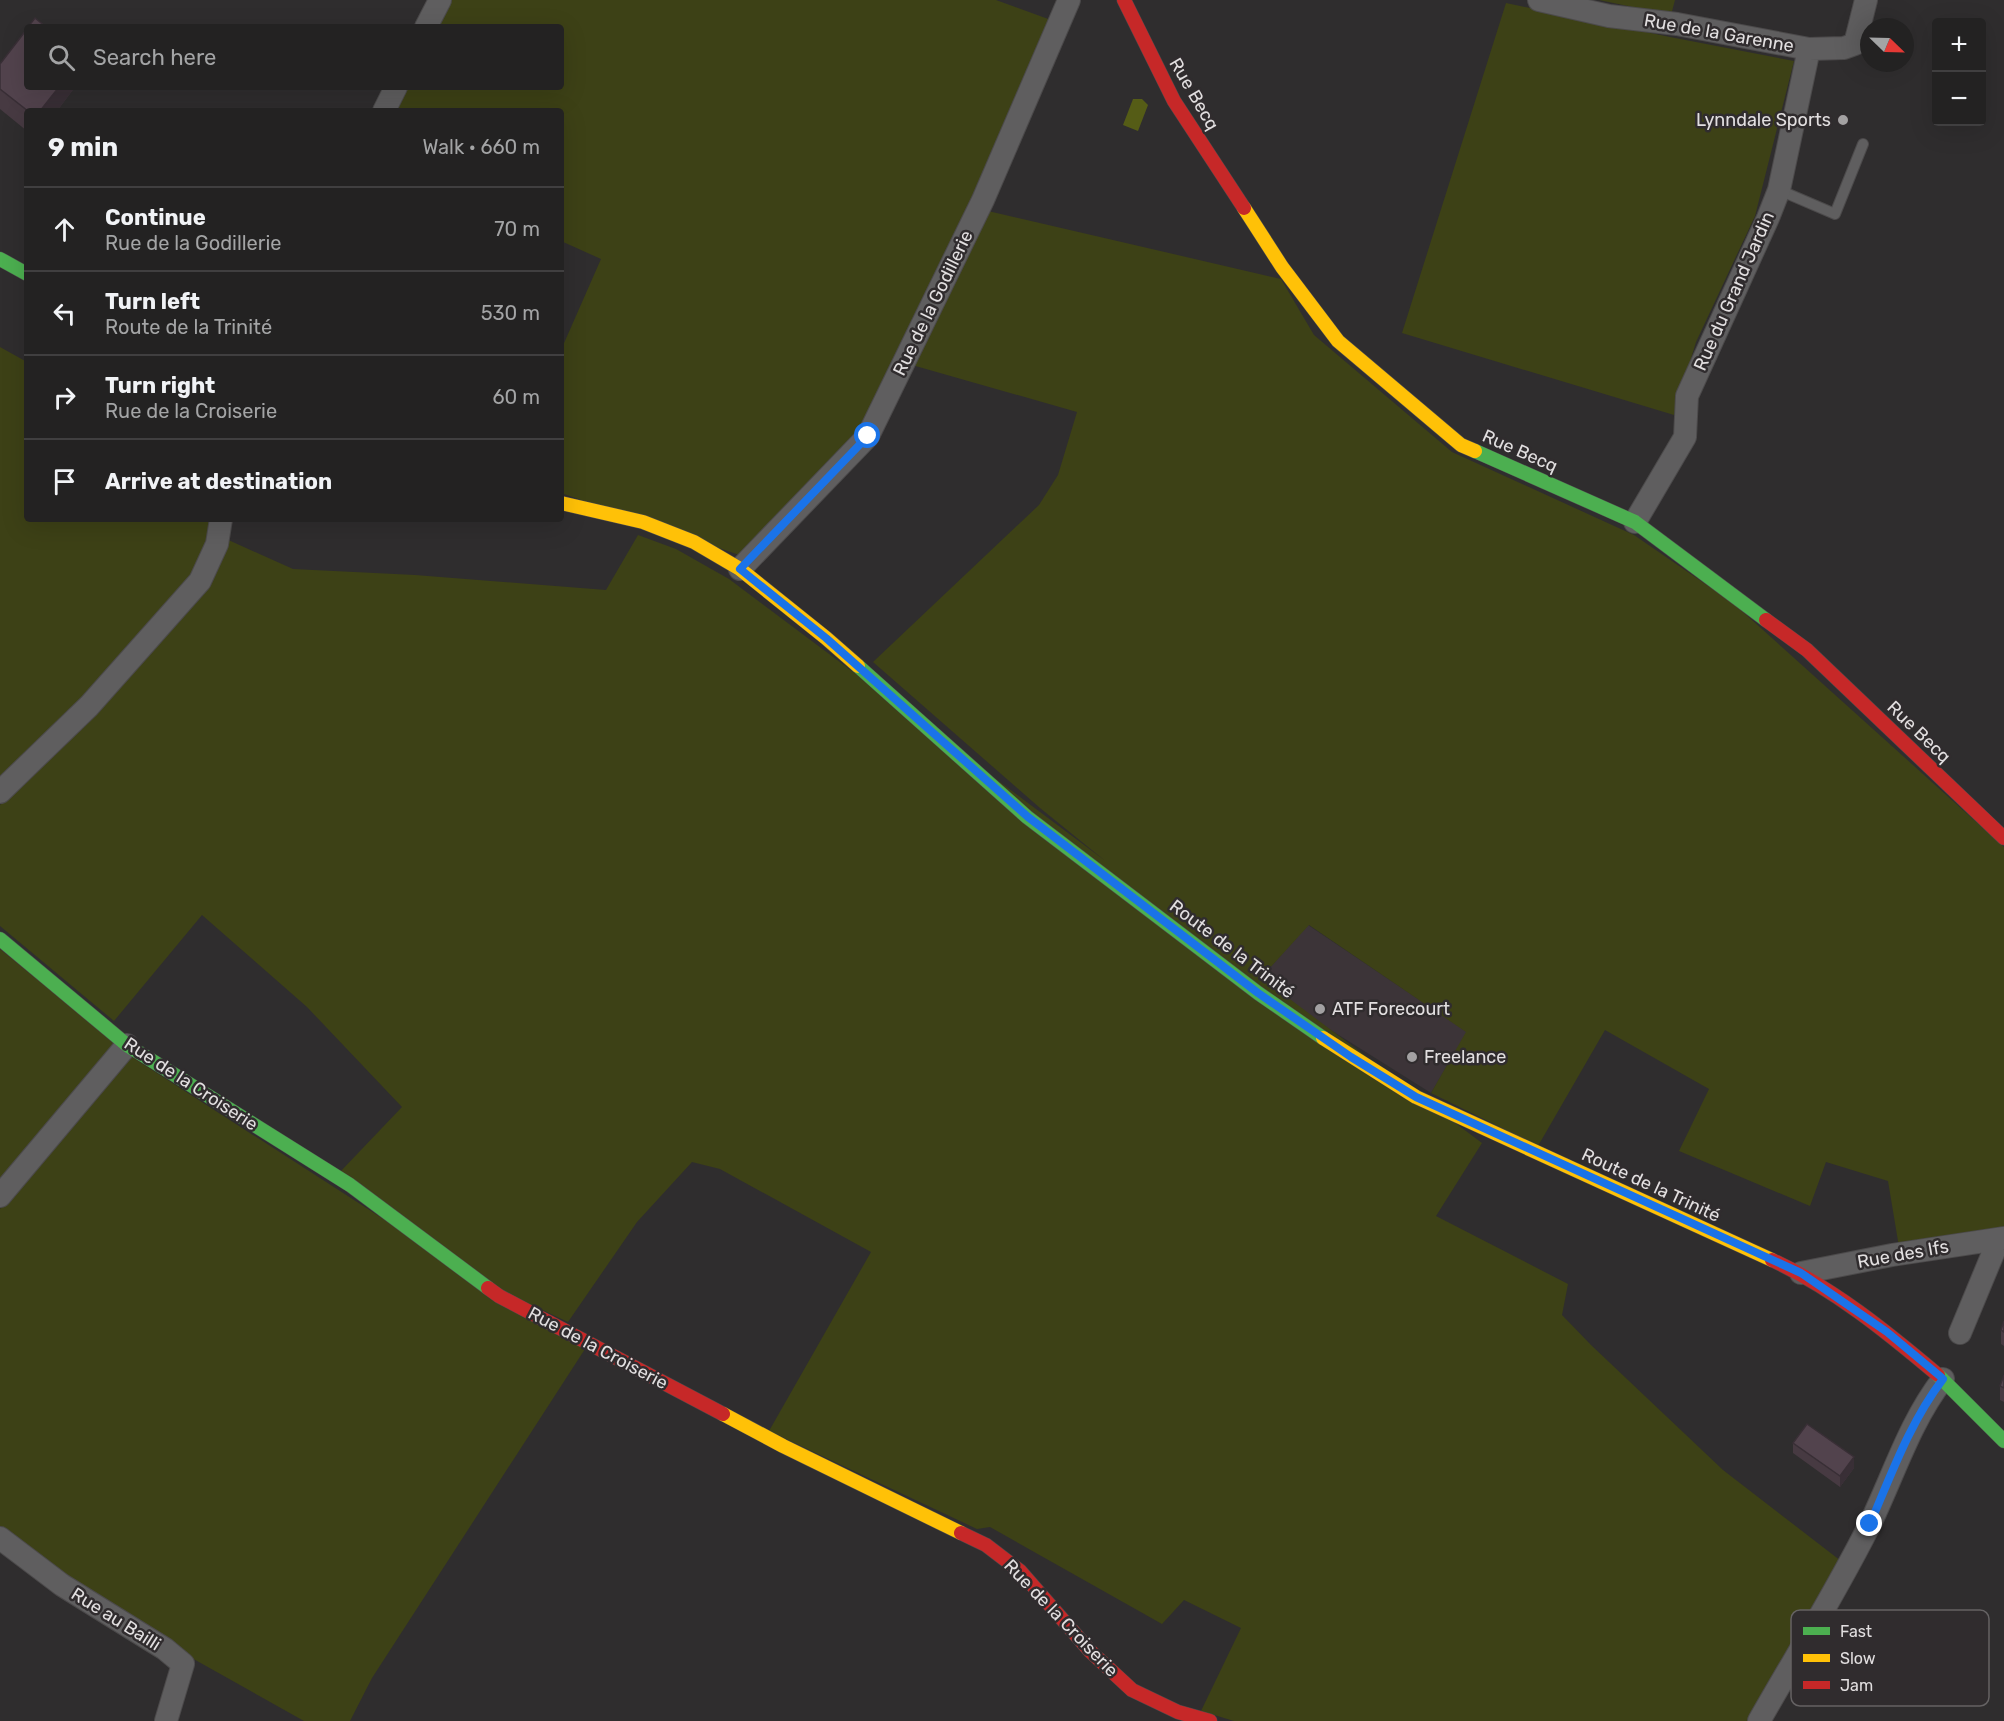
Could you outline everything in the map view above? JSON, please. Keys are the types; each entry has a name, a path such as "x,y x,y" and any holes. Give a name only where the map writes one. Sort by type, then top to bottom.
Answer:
{"street":[{"path":"428,24 440,0"},
{"name":"Rue de la Godillerie","path":"740,569 868,436 983,200 1068,0"},
{"name":"Rue Becq","path":"1124,0 1174,100 1282,267 1338,341 1461,445 1635,522 1807,650 2004,838"},
{"name":"Rue de la Garenne","path":"1539,0 1609,16 1677,24 1809,49 1844,48 1855,44 1866,0"},
{"name":"Rue du Grand Jardin","path":"1635,522 1685,436 1687,396 1779,190 1809,49"},
{"path":"386,108 394,90"},
{"path":"0,259 24,272"},
{"name":"Route de la Trinité","path":"564,504 643,522 694,542 740,569 826,638 1028,817 1258,993 1351,1057 1416,1097 1801,1273 1887,1332 1943,1379 2004,1441"},
{"path":"0,792 89,706 200,581 216,544 220,522"},
{"name":"Rue de la Croiserie","path":"0,939 127,1045 350,1185 454,1265 499,1296 783,1446 986,1545 1020,1571 1090,1651 1132,1690 1176,1716 1210,1721"},
{"path":"0,1196 127,1045"},
{"path":"1960,1334 2001,1238"},
{"name":"Rue des Ifs","path":"1801,1273 1892,1255 2001,1238"},
{"path":"1823,1610 1870,1524 1905,1444 1929,1397 1943,1379"},
{"name":"Rue au Bailli","path":"0,1538 62,1585 165,1649 183,1664 166,1721"},
{"path":"1759,1721 1791,1665"}],"lane":[{"path":"1779,190 1835,214 1863,144"}],"shaded area":[{"path":"448,0 996,0 1051,20 971,208 863,427 742,556 564,494 564,343 601,259 564,242 564,108 397,108 406,90 564,90 564,24 436,24"},
{"path":"1599,0 1675,0 1671,15"},
{"path":"1506,3 1794,61 1755,216 1696,342 1674,415 1402,333"},
{"path":"1133,99 1142,99 1148,105 1138,131 1123,125"},
{"path":"988,211 1281,279 1314,335 1452,452 1634,535 1733,603 2004,847 2004,1228 1899,1247 1888,1181 1826,1162 1810,1206 1679,1151 1709,1089 1605,1030 1538,1146 1431,1093 1466,1032 1309,925 1256,983 1040,808 873,662 1039,505 1058,475 1077,412 912,365"},
{"path":"0,347 24,360 24,522 210,522 203,550 188,579 85,699 0,781"},
{"path":"638,535 676,549 729,579 1482,1143 1436,1216 1568,1284 1562,1315 1591,1345 1723,1470 1841,1561 1814,1610 1791,1610 1791,1651 1752,1721 1234,1721 1201,1711 1241,1628 1184,1600 1162,1624 990,1527 977,1529 769,1431 871,1252 720,1169 692,1162 637,1222 568,1322 502,1291 340,1172 402,1107 307,1007 202,915 114,1021 0,926 0,805 116,691 224,538 293,569 415,575 606,590"},
{"path":"1308,925 1467,1032 1431,1093 1256,983"},
{"path":"0,949 117,1044 0,1182"},
{"path":"129,1055 585,1349 372,1678 350,1721 304,1721 190,1657 71,1584 0,1529 0,1209"}],"building":[{"path":"35,18 42,24 30,24"},
{"path":"24,33 24,90 57,90 42,108 24,108 0,89 0,64"},
{"path":"2004,1375 2004,1388 2000,1386"},
{"path":"1807,1424 1854,1457 1840,1476 1793,1443"}],"traffic: fast":[{"path":"0,259 24,272"},
{"path":"1475,451 1635,522 1766,620"},
{"path":"858,666 1027,817 1258,993 1323,1038"},
{"path":"0,939 127,1045 350,1185 488,1288"},
{"path":"1938,1375 2004,1441"}],"traffic: slow":[{"path":"1244,208 1282,267 1338,341 1461,445 1475,451"},
{"path":"564,504 643,522 694,542 740,569 858,666"},
{"path":"1323,1038 1416,1097 1772,1260"},
{"path":"723,1414 961,1533"}],"traffic: jam":[{"path":"1124,0 1174,101 1244,208"},
{"path":"1766,620 1807,650 2004,838"},
{"path":"1772,1260 1838,1297 1938,1375"},
{"path":"488,1288 499,1296 723,1414"},
{"path":"961,1533 986,1545 1020,1571 1090,1651 1132,1690 1178,1712 1210,1721"}],"place":[{"name":"Lynndale Sports","path":"1843,120"},
{"name":"ATF Forecourt","path":"1320,1009"},
{"name":"Freelance","path":"1412,1057"}],"route":[{"path":"868,436 740,569 826,638 1028,817 1258,993 1351,1057 1416,1097 1801,1273 1887,1332 1941,1377 1943,1379 1929,1397 1905,1444 1870,1524"}]}
